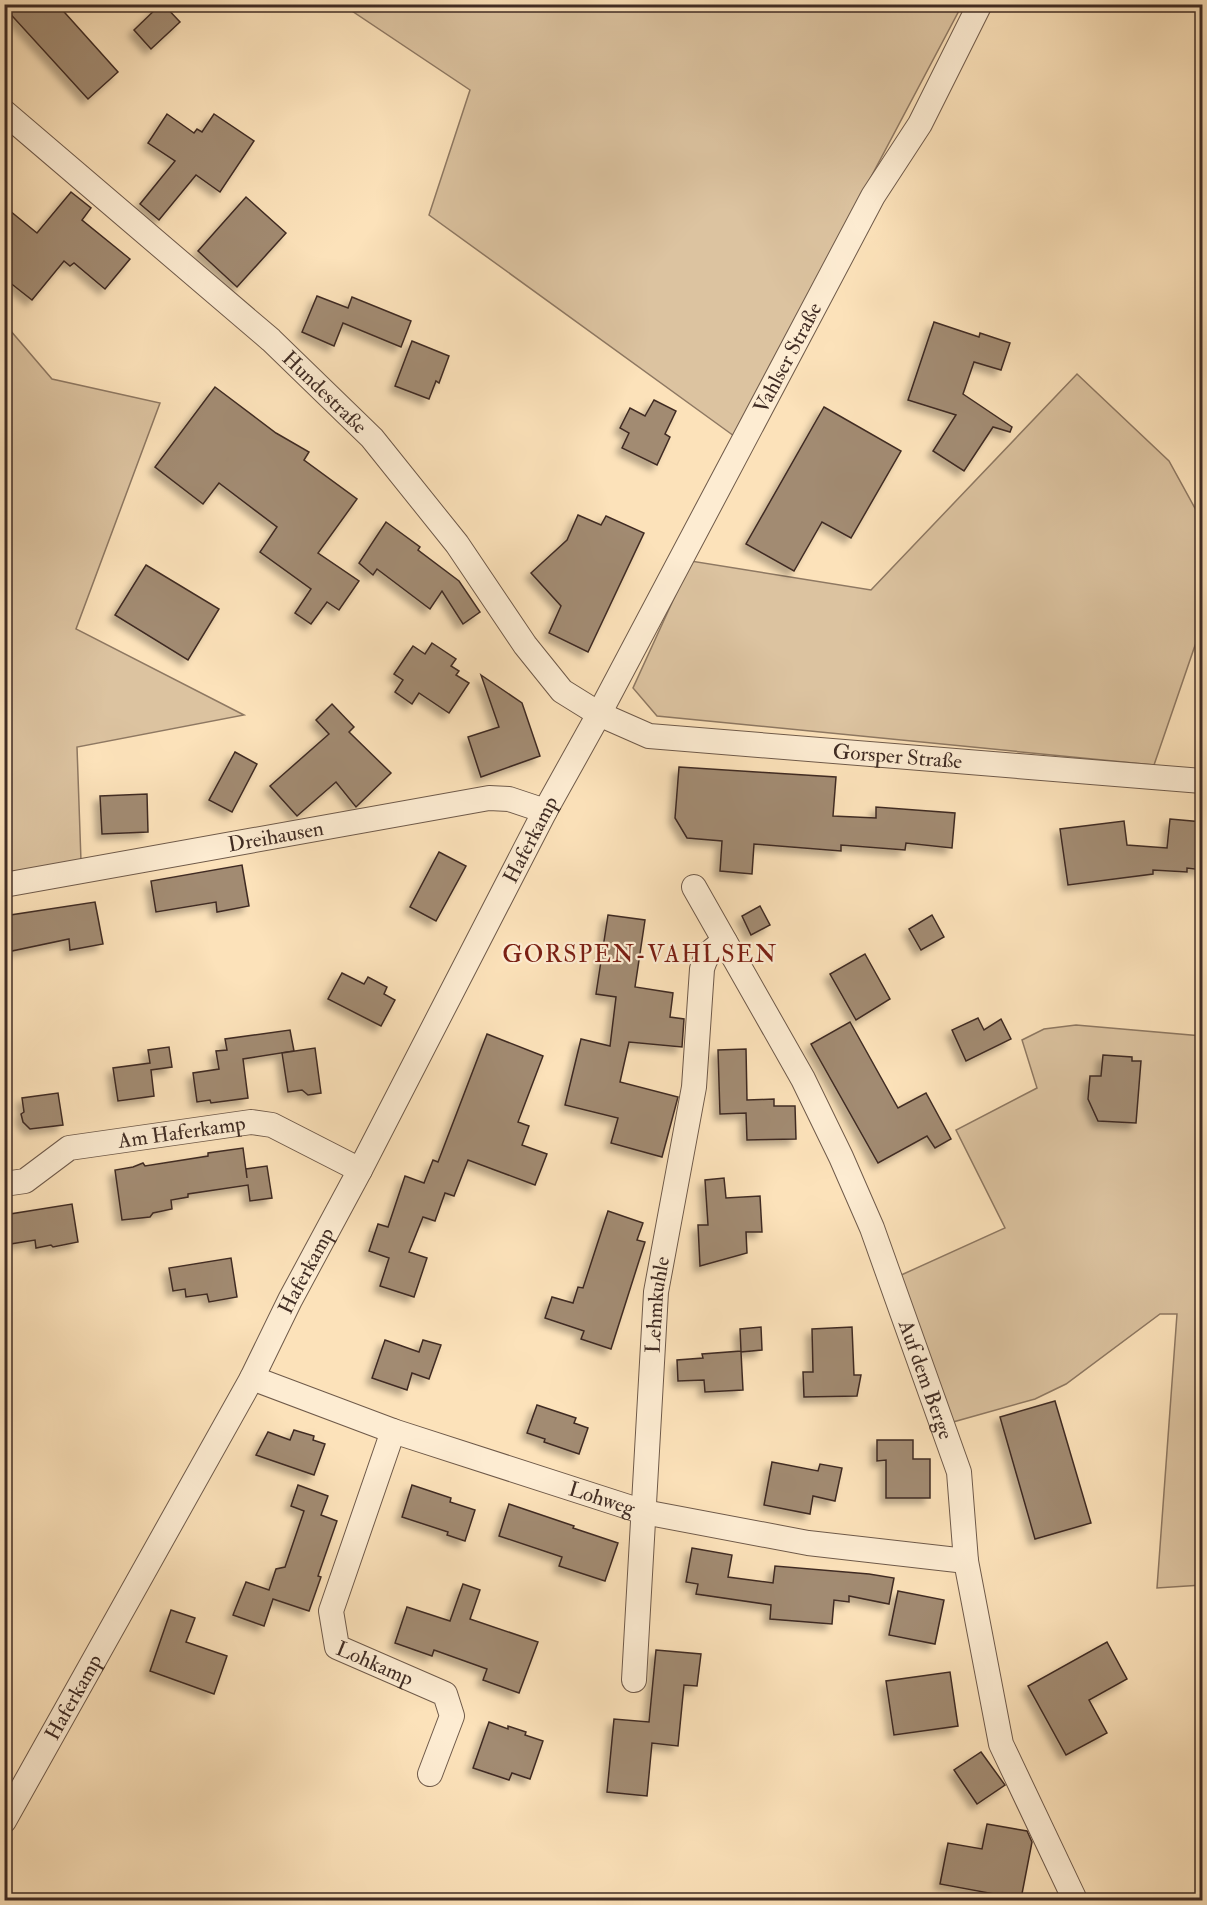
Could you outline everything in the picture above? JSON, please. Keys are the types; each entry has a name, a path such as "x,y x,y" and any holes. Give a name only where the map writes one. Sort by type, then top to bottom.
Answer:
{"street":[{"name":"Vahlser Straße","path":"599,714 873,196 920,124 980,4"},
{"name":"Hundestraße","path":"4,112 271,340 372,438 457,544 525,645 562,691 599,714"},
{"name":"Gorsper Straße","path":"599,714 649,736 1203,781"},
{"name":"Haferkamp","path":"4,1821 252,1378 290,1300 360,1170 545,811 599,714"},
{"name":"Dreihausen","path":"4,885 489,798 510,799 545,811"},
{"name":"Auf dem Berge","path":"694,887 803,1080 841,1157 872,1228 959,1472 966,1561 1001,1744 1075,1900"},
{"name":"Lehmkuhle","path":"634,1680 656,1292 694,1087 702,969 706,956 712,949 725,942"},
{"name":"Am Haferkamp","path":"4,1184 25,1181 69,1148 252,1122 272,1125 360,1170"},
{"name":"Lohweg","path":"252,1378 393,1431 644,1512 808,1543 966,1561"},
{"name":"Lohkamp","path":"393,1431 331,1611 337,1647 445,1694 452,1716 430,1774"}],"shaded area":[{"path":"343,5 962,5 734,436 429,215 470,90"},
{"path":"4,323 52,379 160,403 76,629 244,715 77,747 81,861 11,874 4,839"},
{"path":"1077,374 1169,461 1202,521 1202,625 1154,765 657,716 633,688 691,561 871,590"},
{"path":"1076,1025 1202,1036 1202,1585 1157,1588 1177,1314 1160,1314 1066,1384 1035,1399 953,1422 899,1276 1005,1228 956,1130 1037,1088 1022,1040 1044,1029"}],"building":[{"path":"4,4 57,4 118,72 88,99 4,7"},
{"path":"161,4 180,22 151,49 134,30"},
{"path":"167,114 194,133 197,129 202,132 214,114 254,141 220,192 196,175 159,220 140,204 175,161 148,143"},
{"path":"71,192 91,208 82,220 130,259 105,289 74,263 70,266 64,261 32,300 4,278 4,206 37,233"},
{"path":"246,197 286,233 237,287 198,251"},
{"path":"317,296 348,308 352,297 411,321 401,347 343,323 334,346 302,332"},
{"path":"934,322 979,337 980,333 1010,343 1001,370 974,362 963,394 1012,427 1010,432 993,427 964,471 933,451 956,415 908,400"},
{"path":"412,341 449,356 439,383 436,381 429,399 395,386"},
{"path":"215,387 276,433 309,452 304,460 357,499 318,553 359,581 339,610 327,602 311,624 295,613 311,589 260,552 277,527 219,483 203,504 155,467"},
{"path":"654,400 676,411 665,434 670,437 657,465 622,448 629,433 620,428 630,408 645,416"},
{"path":"824,407 901,451 851,538 822,522 794,571 746,544"},
{"path":"578,515 601,525 606,516 644,533 588,652 549,633 561,606 531,573 567,540"},
{"path":"386,522 420,547 418,550 459,581 480,612 463,624 442,591 430,609 377,569 373,575 359,563"},
{"path":"146,565 219,609 188,660 115,615"},
{"path":"432,643 456,659 451,666 459,671 456,675 469,683 449,713 419,693 412,704 395,692 403,680 394,674 413,646 425,654"},
{"path":"481,675 522,703 540,756 481,777 468,737 499,727"},
{"path":"332,704 354,727 349,732 391,773 356,807 336,782 297,816 270,786 329,734 316,720"},
{"path":"235,752 257,764 232,812 209,800"},
{"path":"679,767 836,777 833,816 876,818 876,807 955,813 952,848 906,843 905,850 841,845 841,851 754,844 752,874 720,871 722,841 687,838 675,818"},
{"path":"147,794 148,832 102,834 100,796"},
{"path":"1170,819 1203,822 1203,870 1187,868 1187,872 1153,870 1153,874 1068,885 1060,829 1124,821 1127,845 1167,848"},
{"path":"439,852 466,866 436,921 410,907"},
{"path":"242,865 249,906 217,912 216,902 156,912 151,881"},
{"path":"95,902 103,944 70,950 69,939 7,952 4,940 4,916"},
{"path":"760,906 770,925 751,935 742,916"},
{"path":"608,915 645,920 635,987 673,993 670,1017 684,1019 682,1047 629,1042 620,1082 678,1097 662,1157 611,1143 618,1118 565,1105 581,1039 610,1046 616,997 596,994"},
{"path":"932,915 944,937 921,950 909,929"},
{"path":"865,954 890,999 856,1020 830,974"},
{"path":"342,973 364,984 368,977 387,987 384,994 395,1000 381,1026 328,999"},
{"path":"978,1018 984,1030 1001,1019 1011,1039 966,1061 952,1030"},
{"path":"850,1022 898,1108 926,1093 951,1139 935,1148 927,1136 878,1163 811,1044"},
{"path":"290,1030 294,1051 243,1059 248,1098 211,1103 210,1100 197,1102 193,1073 219,1069 216,1051 227,1050 225,1039"},
{"path":"487,1034 543,1056 518,1122 529,1126 522,1145 547,1154 535,1185 468,1160 454,1196 445,1193 435,1221 423,1217 409,1252 427,1258 414,1297 380,1286 389,1258 369,1251 378,1224 388,1227 405,1176 424,1183 433,1160 438,1162"},
{"path":"169,1047 172,1067 151,1070 154,1096 118,1101 113,1068 150,1063 148,1050"},
{"path":"315,1048 321,1093 308,1095 302,1090 288,1092 282,1053"},
{"path":"746,1049 747,1100 774,1099 774,1106 795,1106 796,1139 747,1140 746,1113 720,1114 718,1050"},
{"path":"1103,1055 1132,1057 1132,1061 1141,1061 1136,1123 1098,1121 1088,1099 1090,1076 1101,1076"},
{"path":"58,1093 63,1125 30,1129 23,1122 22,1098"},
{"path":"243,1148 247,1178 246,1169 267,1166 272,1198 250,1201 248,1185 188,1194 188,1197 171,1200 172,1209 153,1213 150,1217 122,1220 115,1170 143,1163 145,1166"},
{"path":"724,1178 726,1198 760,1196 762,1232 746,1232 747,1253 700,1266 698,1225 708,1225 705,1180"},
{"path":"72,1204 78,1242 36,1248 35,1240 4,1245 4,1215"},
{"path":"608,1211 643,1223 637,1240 645,1242 611,1349 581,1339 584,1331 545,1318 552,1297 573,1303 578,1287 583,1288"},
{"path":"231,1258 237,1297 209,1302 207,1294 186,1297 185,1289 173,1291 169,1268"},
{"path":"761,1327 762,1350 741,1352 743,1390 705,1392 704,1380 678,1381 677,1360 703,1358 702,1354 741,1351 740,1329"},
{"path":"852,1327 854,1375 861,1375 857,1396 804,1397 803,1372 813,1372 812,1329"},
{"path":"385,1340 419,1352 423,1340 441,1345 429,1379 412,1373 407,1390 372,1378"},
{"path":"1055,1401 1091,1523 1035,1539 1000,1417"},
{"path":"537,1405 576,1418 574,1423 588,1428 579,1454 544,1442 545,1439 527,1433"},
{"path":"294,1430 314,1436 313,1440 325,1444 314,1475 256,1455 268,1432 290,1440"},
{"path":"877,1440 913,1440 913,1459 930,1459 930,1498 886,1498 886,1460 877,1461"},
{"path":"772,1462 818,1471 820,1464 842,1468 835,1501 813,1496 810,1514 764,1505"},
{"path":"298,1485 328,1496 321,1515 337,1521 318,1576 321,1577 309,1611 273,1599 264,1626 233,1615 246,1582 269,1590 276,1569 285,1567 304,1511 291,1506"},
{"path":"412,1485 451,1498 450,1502 475,1510 465,1541 447,1535 448,1532 402,1517"},
{"path":"509,1504 618,1543 605,1581 559,1566 562,1557 499,1536"},
{"path":"692,1548 732,1555 728,1577 773,1583 775,1566 894,1578 889,1604 849,1596 849,1602 834,1600 832,1624 770,1619 771,1605 696,1594 698,1584 686,1582"},
{"path":"463,1584 480,1590 470,1619 538,1642 519,1693 483,1680 487,1669 434,1650 432,1656 395,1643 407,1607 450,1621"},
{"path":"898,1591 944,1600 935,1644 889,1635"},
{"path":"171,1610 195,1618 186,1642 227,1656 214,1694 150,1671"},
{"path":"1107,1642 1127,1679 1089,1700 1107,1733 1066,1755 1028,1686"},
{"path":"656,1650 701,1654 697,1686 684,1685 678,1746 652,1743 647,1796 607,1792 614,1719 649,1722"},
{"path":"950,1672 958,1726 894,1735 886,1681"},
{"path":"489,1722 508,1729 508,1726 526,1732 525,1735 543,1741 530,1779 512,1773 509,1780 473,1768"},
{"path":"981,1752 1005,1785 977,1804 954,1770"},
{"path":"987,1824 1027,1831 1032,1842 1021,1899 940,1884 948,1843 982,1849"}],"district":[{"name":"GORSPEN-VAHLSEN","path":"640,954"}]}
